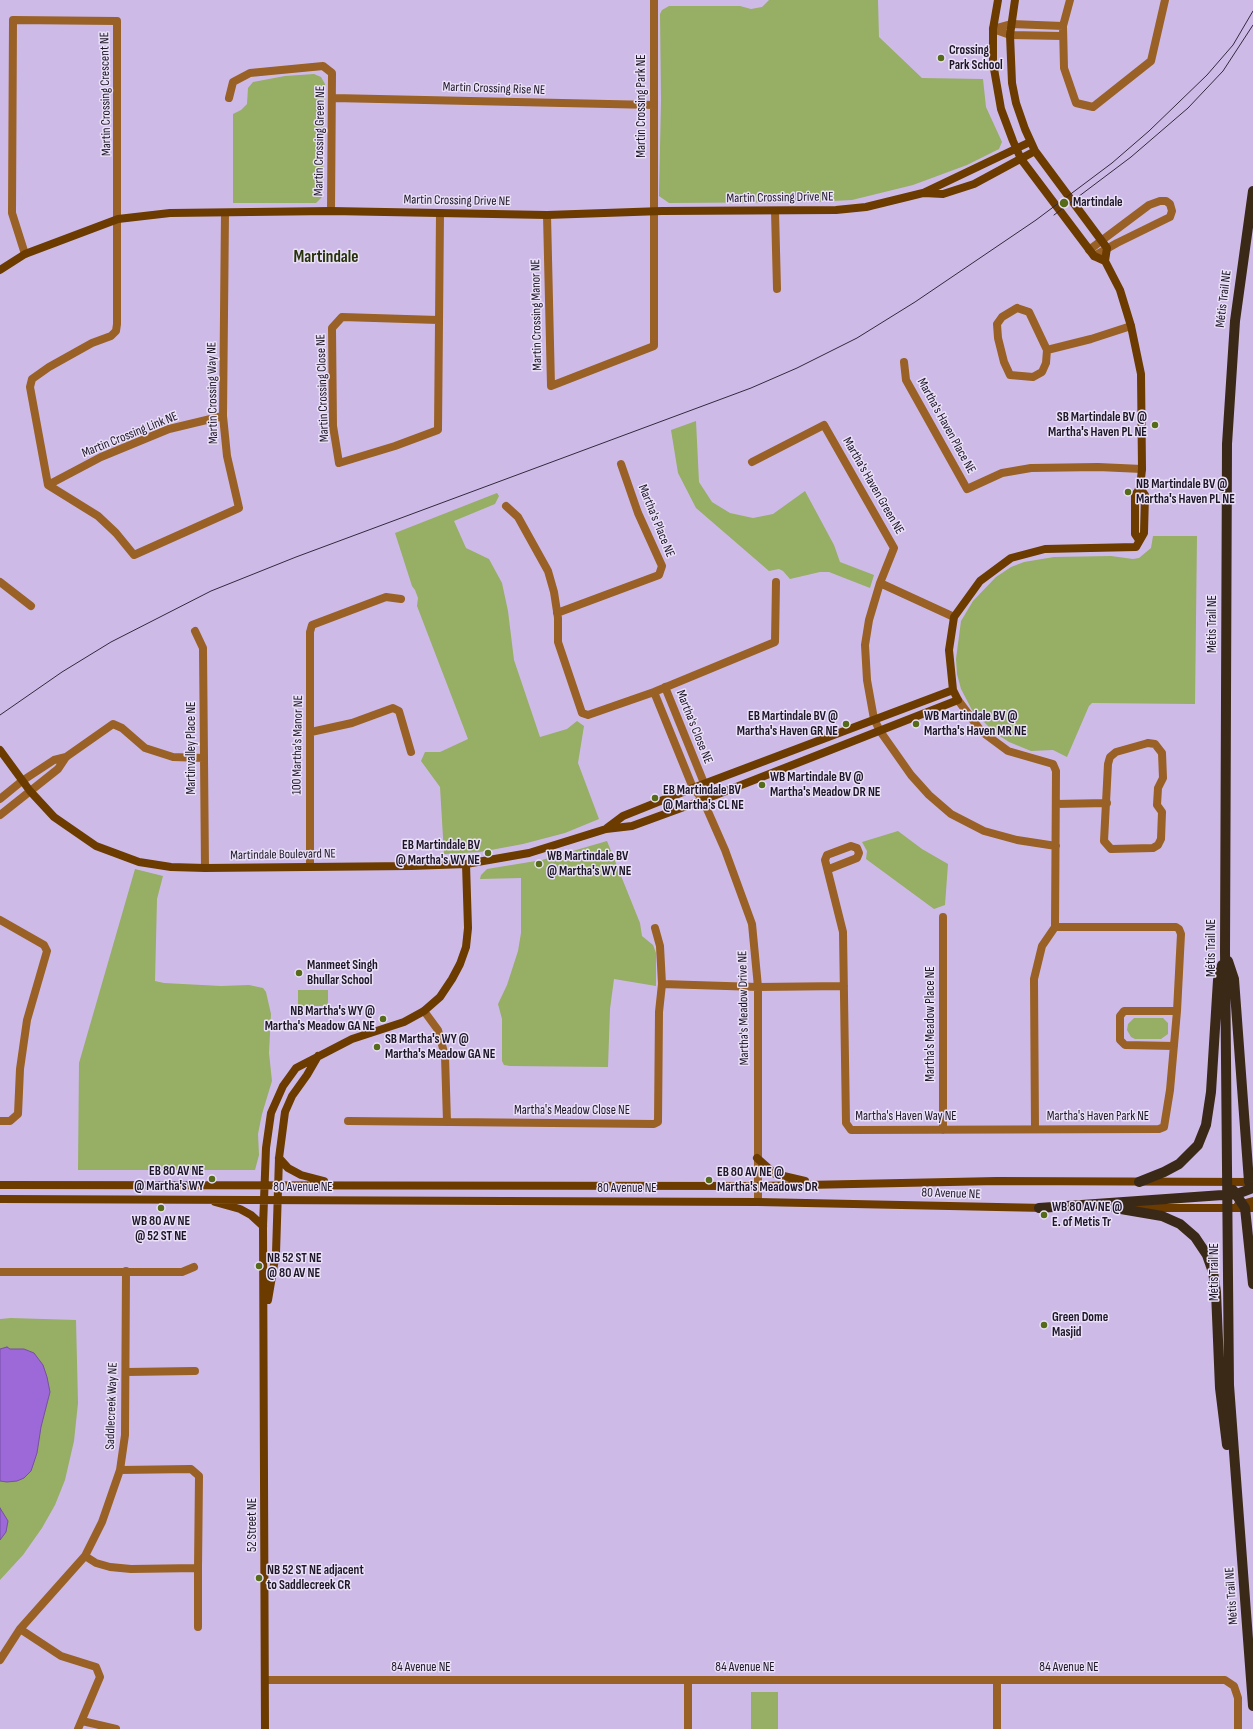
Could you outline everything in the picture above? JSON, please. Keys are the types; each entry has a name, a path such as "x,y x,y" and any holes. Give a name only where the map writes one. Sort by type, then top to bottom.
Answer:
{"main road":[{"name":"Métis Trail NE","path":"1227,1182 1225,951 1227,444 1235,321 1253,191"},
{"path":"1139,1182 1179,1164 1198,1144 1206,1124 1211,1092 1218,980 1225,951"},
{"path":"1039,1208 1232,1194 1252,1185 1234,978 1225,951"},
{"path":"1227,1182 1232,1194 1249,1205 1253,1284"},
{"name":"Métis Trail NE","path":"1232,1194 1228,1208 1229,1385 1253,1706"},
{"path":"1115,1208 1162,1216 1180,1224 1195,1237 1207,1255 1213,1272 1216,1292 1220,1388 1243,1565"}],"street":[{"name":"Martin Crossing Park NE","path":"653,212 654,0"},
{"path":"998,0 993,30 993,63 1001,109 1016,149 1021,159 1092,253 1105,261 1120,290 1131,326 1141,374 1142,469 1140,488 1145,495 1144,533 1136,547 1044,549 1010,558 980,581 954,617 949,650 953,690 958,700 981,731 1008,750 1053,764 1056,771 1055,927"},
{"path":"1015,0 1010,24 1012,83 1016,103 1030,142 1108,248"},
{"path":"1070,0 1062,36 1064,68 1076,103 1093,107 1151,61 1165,0"},
{"name":"Martin Crossing Crescent NE","path":"25,254 12,213 13,20 117,21 118,219"},
{"path":"993,30 1010,24 1063,26"},
{"path":"993,30 1010,35 1062,36"},
{"name":"Martin Crossing Green NE","path":"229,98 233,82 250,73 324,66 332,73 331,211"},
{"name":"Martin Crossing Rise NE","path":"333,98 654,105"},
{"name":"Martin Crossing Drive NE","path":"0,270 25,254 118,219 170,213 331,211 547,215 836,210 866,207 923,193 1030,142"},
{"name":"Martin Crossing Drive NE","path":"923,193 943,194 974,184 1036,151"},
{"path":"1160,201 1166,201 1170,204 1172,211 1170,218 1108,248 1092,253 1102,241 1149,205 1160,201"},
{"path":"775,211 777,288"},
{"name":"Martin Crossing Manor NE","path":"547,215 551,386 654,346 653,212"},
{"name":"Martin Crossing Way NE","path":"48,485 98,516 116,533 134,555 239,508 227,456 223,416 225,213"},
{"name":"Martin Crossing Close NE","path":"438,320 342,317 332,328 333,426 339,463 395,446 438,430 440,214"},
{"path":"48,485 30,387 32,379 49,367 92,343 111,336 116,331 118,324 118,219"},
{"path":"1105,261 1108,248"},
{"path":"1017,308 1029,312 1047,350 1046,363 1042,372 1033,377 1010,375 1004,362 998,338 997,324 1002,317 1017,308"},
{"path":"1047,350 1091,339 1131,326"},
{"name":"Martha's Haven Place NE","path":"904,362 906,380 967,489 1002,473 1031,468 1098,467 1142,469"},
{"name":"Martin Crossing Link NE","path":"48,485 101,457 169,429 223,416"},
{"name":"Martha's Haven Green NE","path":"752,462 824,425 894,548 880,583 869,620 865,645 867,680 874,719 880,731 911,775 929,795 951,814 984,831 1017,840 1056,846"},
{"name":"Martha's Place NE","path":"557,613 658,575 662,566 638,513 621,464"},
{"path":"506,506 518,517 548,571 554,592 557,613"},
{"path":"0,582 31,606"},
{"name":"Martha's Close NE","path":"557,613 558,642 582,713 588,715 654,692 775,642 776,582"},
{"path":"880,583 954,617"},
{"name":"100 Martha's Manor NE","path":"310,866 310,632 312,625 386,597 401,599"},
{"name":"Martinvalley Place NE","path":"195,631 203,648 205,868"},
{"name":"Martha's Close NE","path":"665,687 704,783 703,800"},
{"name":"Martindale Boulevard NE","path":"606,829 623,816 704,783 953,690"},
{"name":"Martha's Close NE","path":"654,692 693,788 703,800"},
{"name":"Martindale Boulevard NE","path":"0,750 30,791 54,817 96,846 111,853 139,862 171,867 205,868 466,864 529,853 606,829 632,826 703,800 958,700"},
{"path":"311,732 352,722 393,708 399,711 411,752"},
{"path":"0,799 22,781 54,760 66,757 113,724 122,728 145,748 173,757 204,758"},
{"path":"1148,743 1155,744 1162,753 1163,778 1158,788 1157,805 1162,812 1161,839 1158,845 1152,848 1111,849 1107,846 1104,841 1107,803 1108,764 1110,757 1116,752 1148,743"},
{"path":"0,815 58,769 66,757"},
{"name":"Martha's Meadow Drive NE","path":"703,800 725,850 752,924 758,987 758,1202"},
{"path":"1056,804 1107,803"},
{"name":"52 Street NE","path":"265,1729 265,1321 263,1226 266,1148 271,1113 283,1086 296,1068 352,1039 404,1022 424,1011 440,997 460,964 466,947 468,928 466,864"},
{"path":"654,928 660,946 662,984 758,987 844,986 843,932 829,869"},
{"name":"Martha's Meadow Place NE","path":"943,917 944,1130"},
{"path":"0,920 44,945 46,951 27,1020 20,1069 18,1114 10,1121 0,1121"},
{"name":"Martha's Haven Park NE","path":"1055,927 1176,927 1181,934 1174,1046 1170,1090 1164,1127 1159,1129 1035,1129 1034,979 1042,946 1055,927"},
{"name":"Martha's Meadow Close NE","path":"348,1121 646,1124 658,1122 659,1012 662,984"},
{"name":"Martha's Haven Way NE","path":"844,986 845,1119 847,1128 851,1130 1035,1129"},
{"path":"1174,1046 1125,1045 1120,1040 1120,1016 1124,1011 1130,1010 1177,1011"},
{"path":"424,1011 438,1030 445,1056 447,1122"},
{"name":"52 Street NE","path":"265,1321 276,1253 279,1200 279,1158 285,1112 292,1096 318,1056"},
{"path":"279,1158 288,1168 301,1175 338,1184"},
{"path":"757,1158 775,1174 825,1185"},
{"name":"80 Avenue NE","path":"0,1185 338,1184 758,1186 997,1182 1227,1182 1252,1185"},
{"name":"80 Avenue NE","path":"0,1199 758,1202 1039,1208 1228,1208 1249,1205"},
{"path":"206,1199 240,1209 251,1215 263,1226"},
{"path":"0,1272 182,1272 194,1267"},
{"name":"Saddlecreek Way NE","path":"0,1660 20,1629 84,1556 102,1522 120,1470 125,1434 126,1272"},
{"path":"126,1372 194,1371"},
{"path":"120,1470 191,1469 199,1476 198,1627"},
{"path":"84,1556 96,1563 110,1567 131,1569 198,1568"},
{"path":"20,1629 61,1656 96,1667 100,1677 78,1729"},
{"name":"84 Avenue NE","path":"265,1680 1225,1680 1234,1686 1238,1698 1238,1729"},
{"path":"688,1680 688,1729"},
{"path":"997,1680 997,1729"},
{"path":"82,1721 116,1729"}],"green space":[{"path":"769,0 878,0 879,37 922,78 983,79 986,107 1002,142 999,149 967,165 913,185 852,200 814,202 669,203 659,196 661,100 660,14 662,10 669,6 740,6 751,9 762,7"},
{"path":"314,74 321,77 325,84 322,197 316,203 233,203 233,114 241,110 247,104 248,88 253,82 285,76"},
{"path":"696,421 699,482 712,502 730,513 753,518 773,514 805,491 834,545 840,562 874,575 870,588 829,572 820,572 790,579 783,571 779,569 769,571 696,508 678,473 671,430"},
{"path":"497,493 499,496 495,504 454,521 466,548 489,559 502,583 508,611 514,660 540,737 567,729 577,721 584,726 578,763 599,819 565,833 523,844 480,852 444,854 440,787 421,761 425,752 440,752 468,739 417,606 418,598 412,586 395,533"},
{"path":"1153,536 1197,536 1195,704 1092,703 1089,706 1067,757 1053,750 1031,751 1009,742 995,733 972,710 961,689 957,674 956,659 961,621 973,601 996,577 1011,567 1024,562 1054,557 1111,556 1133,559 1139,558 1151,548"},
{"path":"898,831 922,849 948,864 945,905 934,909 866,859 867,851 862,842"},
{"path":"607,841 640,923 642,936 653,945 656,953 656,986 614,979 610,1009 608,1067 504,1065 502,1061 502,1019 498,1004 507,985 518,951 521,933 521,878 480,879 481,875 487,869 542,860"},
{"path":"135,869 163,876 157,899 155,981 164,983 221,986 249,985 263,988 266,992 271,1014 269,1053 272,1081 262,1114 258,1134 259,1155 255,1170 78,1170 79,1063"},
{"path":"298,990 328,990 328,1006 298,1006"},
{"path":"1134,1018 1163,1018 1168,1023 1168,1034 1161,1039 1135,1039 1131,1037 1127,1030 1128,1024"},
{"path":"0,1319 76,1320 78,1403 74,1441 65,1480 55,1505 42,1528 23,1555 0,1580"},
{"path":"751,1692 778,1692 778,1729 751,1729"}],"shaded area":[{"path":"7,1347 10,1349 24,1349 34,1353 43,1365 50,1392 41,1427 37,1453 31,1471 24,1478 17,1481 7,1482 0,1481 0,1349"},
{"path":"0,1508 8,1521 6,1532 0,1540"}],"tram line":[{"path":"0,715 62,672 111,642 211,591 296,557 751,388 797,368 857,338 915,302 1036,220 1112,163 1149,131 1207,75 1233,45 1253,11"},
{"path":"1054,215 1131,157 1188,108 1223,71 1253,25"}],"place":[{"name":"Crossing Park School","path":"941,58"},
{"name":"Martindale","path":"1064,203"},
{"name":"SB Martindale BV @ Martha's Haven PL NE","path":"1155,425"},
{"name":"NB Martindale BV @ Martha's Haven PL NE","path":"1128,492"},
{"name":"EB Martindale BV @ Martha's Haven GR NE","path":"846,724"},
{"name":"WB Martindale BV @ Martha's Haven MR NE","path":"916,724"},
{"name":"WB Martindale BV @ Martha's Meadow DR NE","path":"762,785"},
{"name":"EB Martindale BV @ Martha's CL NE","path":"655,798"},
{"name":"EB Martindale BV @ Martha's WY NE","path":"488,853"},
{"name":"WB Martindale BV @ Martha's WY NE","path":"539,864"},
{"name":"Manmeet Singh Bhullar School","path":"299,973"},
{"name":"NB Martha's WY @ Martha's Meadow GA NE","path":"383,1019"},
{"name":"SB Martha's WY @ Martha's Meadow GA NE","path":"377,1047"},
{"name":"EB 80 AV NE @ Martha's WY","path":"212,1179"},
{"name":"EB 80 AV NE @ Martha's Meadows DR","path":"709,1180"},
{"name":"WB 80 AV NE @ 52 ST NE","path":"161,1208"},
{"name":"WB 80 AV NE @ E. of Metis Tr","path":"1044,1215"},
{"name":"NB 52 ST NE @ 80 AV NE","path":"259,1266"},
{"name":"Green Dome Masjid","path":"1044,1325"},
{"name":"NB 52 ST NE adjacent to Saddlecreek CR","path":"259,1578"}],"district":[{"name":"Martindale","path":"326,258"}]}
